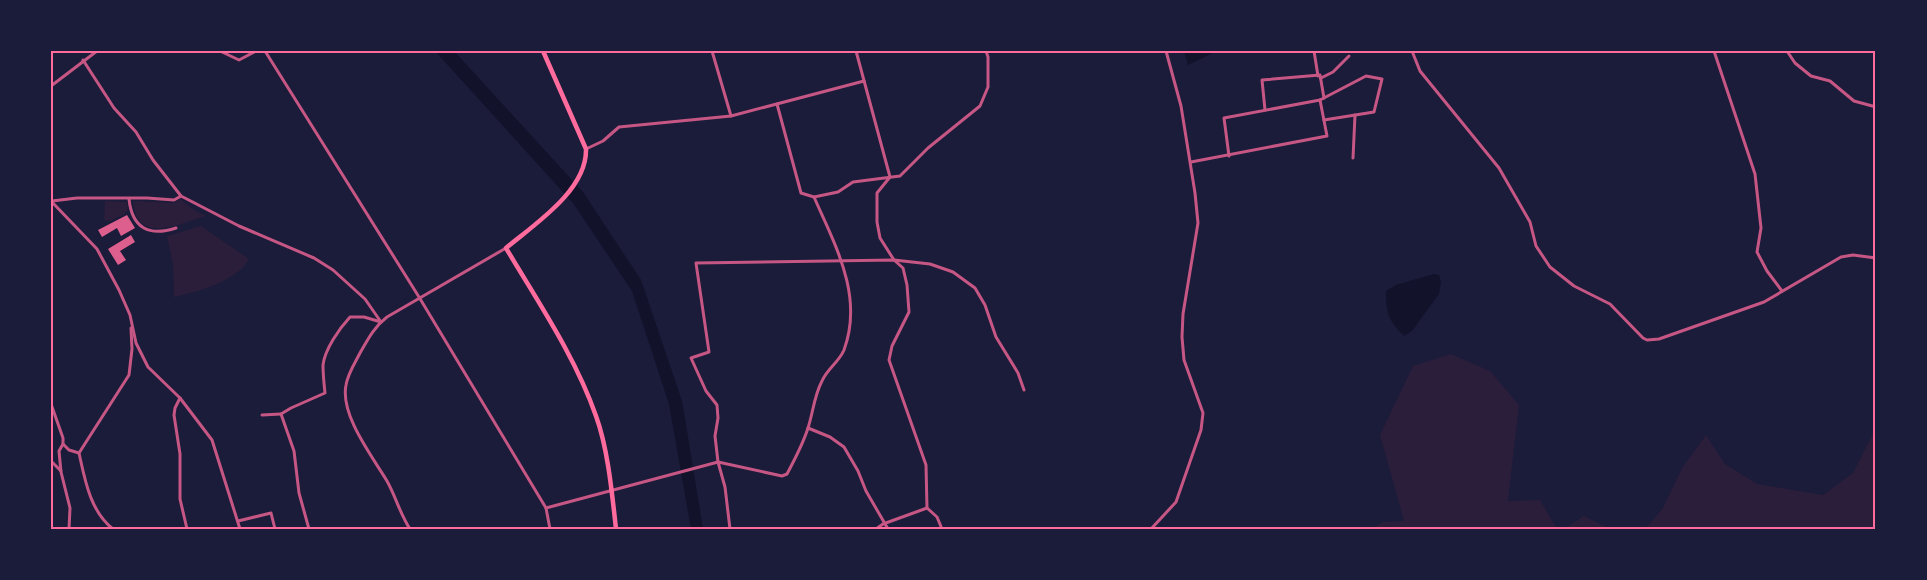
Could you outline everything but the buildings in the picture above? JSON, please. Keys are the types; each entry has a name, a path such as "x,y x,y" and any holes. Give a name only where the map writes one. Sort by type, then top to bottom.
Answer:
{"main road":[{"path":"543,51 586,148 586,158 582,170 564,200 506,248 582,381 597,418 611,490 616,529"}],"street":[{"path":"51,86 63,79 83,60 97,51"},
{"path":"220,51 239,60 256,51"},
{"path":"265,51 419,297 546,508 550,529"},
{"path":"712,51 732,116"},
{"path":"856,51 890,178"},
{"path":"777,104 801,193 814,197 838,192 853,182 900,176 928,148 980,106 988,87 988,58 986,51"},
{"path":"1151,529 1176,502 1201,430 1203,414 1184,360 1182,337 1183,314 1198,223 1191,162 1181,106 1166,51"},
{"path":"1191,162 1326,136 1314,51"},
{"path":"1412,51 1420,71 1499,168 1530,222 1536,246 1550,267 1574,286 1610,304 1647,340 1659,339 1756,306 1778,295 1841,256 1853,255 1876,258"},
{"path":"1714,51 1755,174 1761,228 1757,252 1782,291"},
{"path":"1788,51 1795,63 1811,76 1830,81 1854,101 1876,107"},
{"path":"1265,110 1262,80 1319,77 1333,72 1349,56"},
{"path":"83,60 114,108 136,132 158,167 181,196 239,226 314,258 333,270 365,299 381,322"},
{"path":"1229,156 1224,118 1322,99 1366,76 1382,79 1374,112 1324,120"},
{"path":"586,148 603,141 619,127 732,116 864,81"},
{"path":"1353,158 1355,115"},
{"path":"890,178 877,193 877,222 880,238 894,260 903,268 907,285 908,312 892,346 889,360 926,465 927,508 937,517 942,529"},
{"path":"51,201 77,198 174,200 181,196"},
{"path":"546,508 718,462 782,476 788,474 808,428 822,379 839,360 844,349 850,320 851,308 843,261 814,197"},
{"path":"129,199 133,217 138,224 152,231 165,232 176,228"},
{"path":"51,201 97,249 130,315 136,343 148,367 180,398 212,440 240,529"},
{"path":"410,529 403,518 392,490 348,412 345,386 350,371 372,332 381,322 419,297 506,248"},
{"path":"730,529 725,487 718,462 715,436 718,418 717,406 706,390 691,358 709,352 696,263 894,260 930,264 953,272 975,288 985,306 996,337 1018,373 1024,390"},
{"path":"112,529 99,515 93,505 79,453 129,375 132,349 130,315"},
{"path":"262,415 281,414 325,393 323,364 331,345 350,317 364,317 381,322"},
{"path":"180,398 175,408 174,416 180,454 180,499 187,529"},
{"path":"51,404 63,444 69,450 79,453"},
{"path":"281,414 294,451 299,493 309,529"},
{"path":"808,428 830,437 844,447 888,529"},
{"path":"63,444 59,451 70,508 70,529"},
{"path":"51,461 62,472"},
{"path":"876,529 884,524 927,508"},
{"path":"238,521 271,513 275,529"}],"shaded area":[{"path":"435,51 454,51 583,192 641,280 682,401 703,529 691,529 669,404 632,291 573,203"},
{"path":"1184,51 1217,51 1188,65"},
{"path":"180,199 194,210 206,216 172,227 151,228 136,215 133,201 175,203"},
{"path":"105,201 127,202 128,210 122,216 111,221 104,220"},
{"path":"201,226 249,259 236,274 205,289 174,297 173,265 167,236"},
{"path":"1434,274 1439,275 1441,282 1439,294 1412,331 1404,336 1389,316 1386,291 1396,285"},
{"path":"1451,354 1490,371 1519,405 1508,501 1540,500 1557,529 1371,529 1383,522 1404,521 1380,435 1413,366"},
{"path":"1876,427 1876,529 1645,529 1663,508 1682,468 1706,435 1725,464 1757,484 1823,495 1853,473"},
{"path":"1584,516 1611,529 1564,529"}]}
